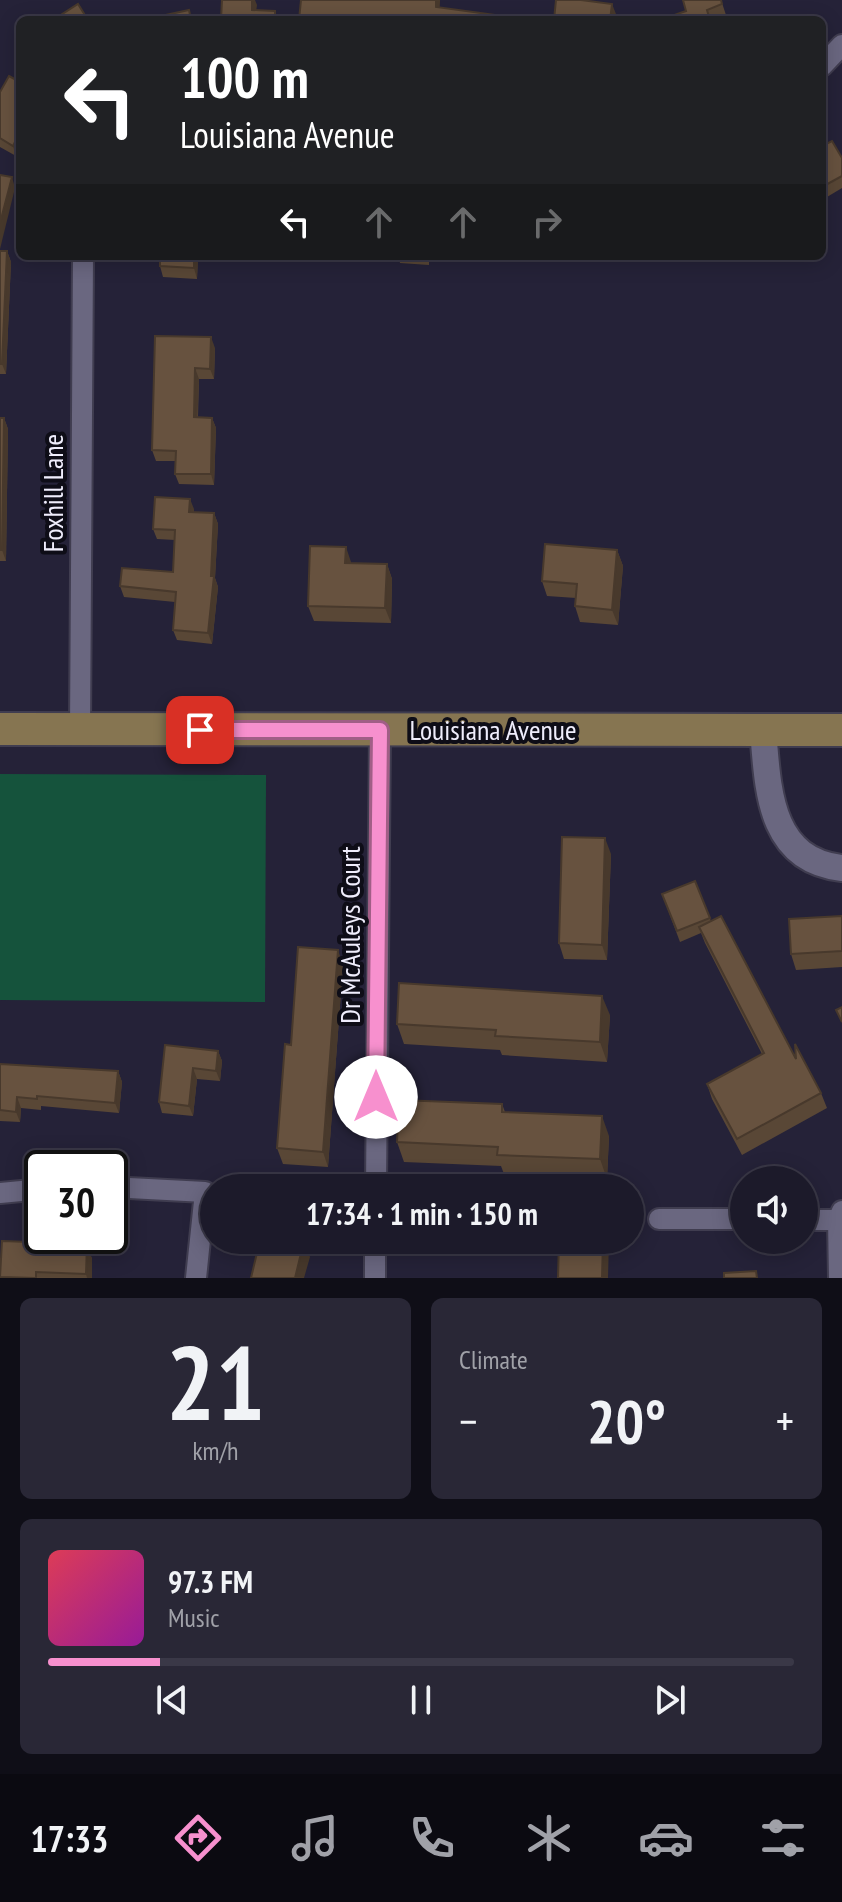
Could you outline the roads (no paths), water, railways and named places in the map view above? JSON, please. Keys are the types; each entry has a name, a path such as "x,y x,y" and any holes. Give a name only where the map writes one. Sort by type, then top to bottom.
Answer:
{"main road":[{"name":"Louisiana Avenue","path":"0,729 842,730"}],"street":[{"path":"826,62 842,45"},
{"name":"Foxhill Lane","path":"80,730 83,260"},
{"name":"Dr McAuleys Court","path":"376,1174 380,730"},
{"path":"763,730 767,787 783,833 796,848 813,860 842,868"},
{"path":"128,1188 205,1192 196,1278"},
{"path":"0,1193 24,1191"},
{"path":"818,1218 840,1216 839,1278"},
{"path":"659,1219 730,1219"},
{"path":"375,1254 375,1278"}]}
